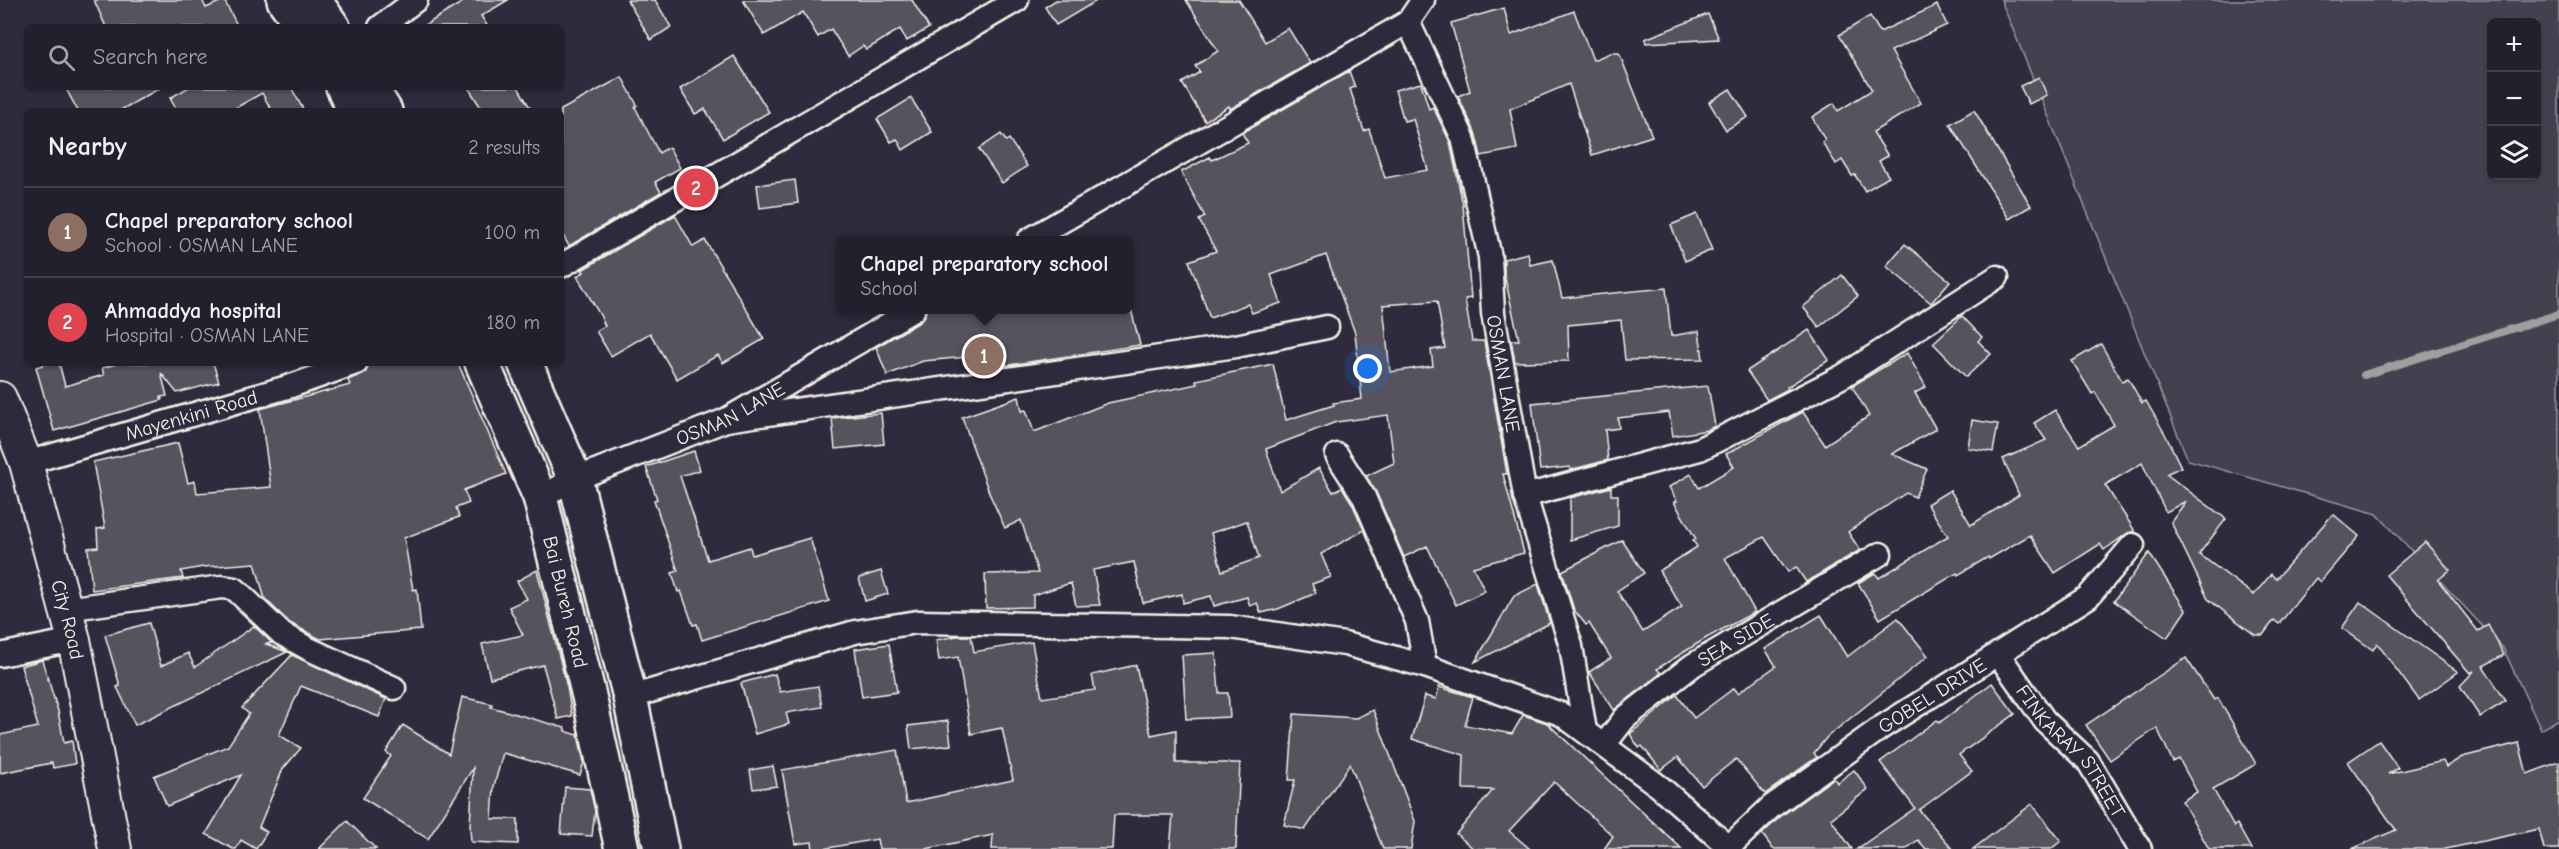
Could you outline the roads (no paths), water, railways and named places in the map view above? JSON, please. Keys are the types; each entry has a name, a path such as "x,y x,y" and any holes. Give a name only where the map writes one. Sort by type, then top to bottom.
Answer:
{"highway":[{"path":"284,0 301,24"},
{"path":"314,0 331,24"},
{"path":"344,90 354,108"},
{"path":"372,90 382,108"},
{"name":"Bai Bureh Road","path":"483,366 540,497 590,696 622,849"},
{"name":"Bai Bureh Road","path":"526,366 575,479 630,697 661,849"}],"main road":[{"name":"City Road","path":"0,398 26,463 74,640 115,849"}],"street":[{"path":"384,24 416,0"},
{"path":"564,265 1017,0"},
{"path":"1036,236 1408,22 1423,0"},
{"name":"OSMAN LANE","path":"1408,22 1463,138 1490,258 1493,312 1525,496 1571,646 1585,731"},
{"path":"1525,496 1700,449 1843,376 1997,277"},
{"name":"OSMAN LANE","path":"540,497 575,479 726,420 905,314"},
{"path":"726,420 1236,346 1327,327"},
{"name":"Mayenkini Road","path":"26,463 291,386 348,366"},
{"path":"1338,455 1364,497 1417,621 1425,666"},
{"name":"GOBEL DRIVE","path":"1730,848 1771,807 1882,727 2088,597 2133,545"},
{"name":"SEA SIDE","path":"1604,745 1626,718 1693,665 1880,554"},
{"path":"66,609 222,587 235,589 282,634 394,688"},
{"path":"630,697 855,632 917,622 1230,627 1345,644 1425,666 1561,714 1660,787 1730,848"},
{"path":"0,655 74,640"},
{"name":"FINKARAY STREET","path":"1998,654 2045,721 2088,761 2140,849"}],"waterway":[{"path":"2364,375 2559,314"}],"place":[{"name":"Ahmaddya hospital","path":"696,188"},
{"name":"Chapel preparatory school","path":"984,356"}]}
